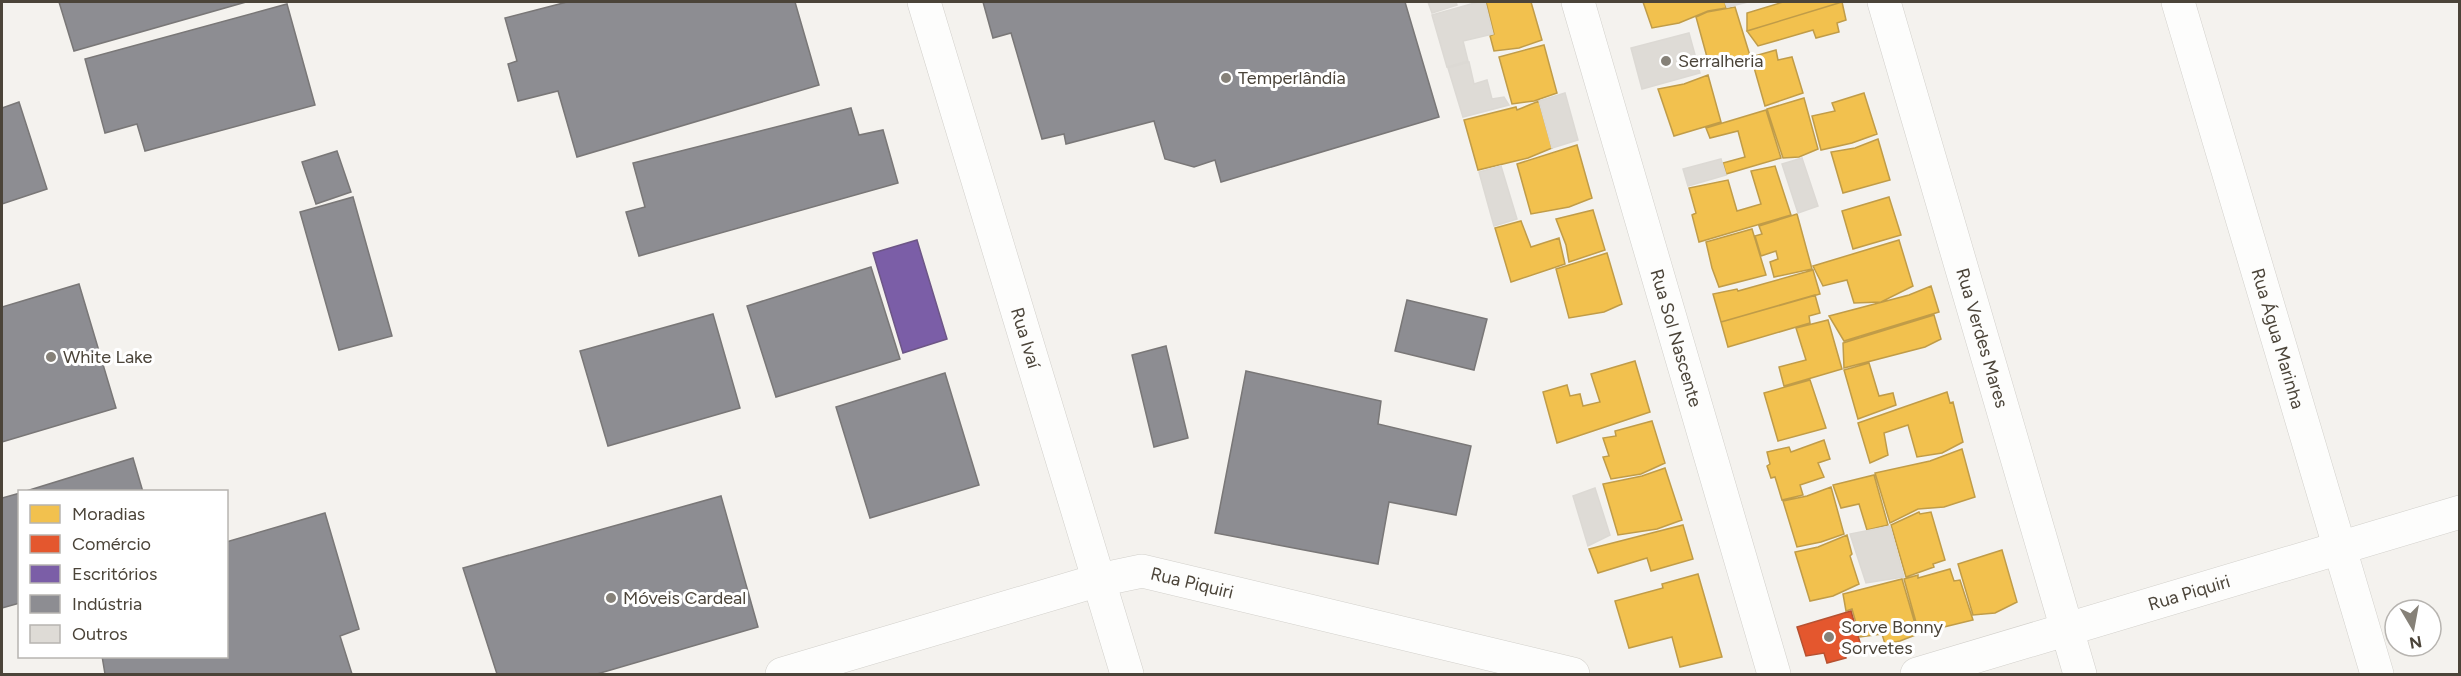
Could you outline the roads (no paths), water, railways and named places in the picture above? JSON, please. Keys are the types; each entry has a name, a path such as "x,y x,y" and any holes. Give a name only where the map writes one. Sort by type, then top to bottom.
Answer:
{"street":[{"name":"Rua Ivaí","path":"924,2 1127,675"},
{"name":"Rua Sol Nascente","path":"1578,2 1774,675"},
{"name":"Rua Verdes Mares","path":"1884,2 2080,675"},
{"name":"Rua Água Marinha","path":"2178,2 2377,675"},
{"name":"Rua Piquiri","path":"1917,675 2460,512"},
{"name":"Rua Piquiri","path":"782,675 1100,580 1142,571 1573,675"}],"place":[{"name":"Serralheria","path":"1666,61"},
{"name":"Temperlândia","path":"1226,78"},
{"name":"White Lake","path":"51,357"},
{"name":"Móveis Cardeal","path":"611,598"},
{"name":"Sorve Bonny Sorvetes","path":"1829,637"}]}
